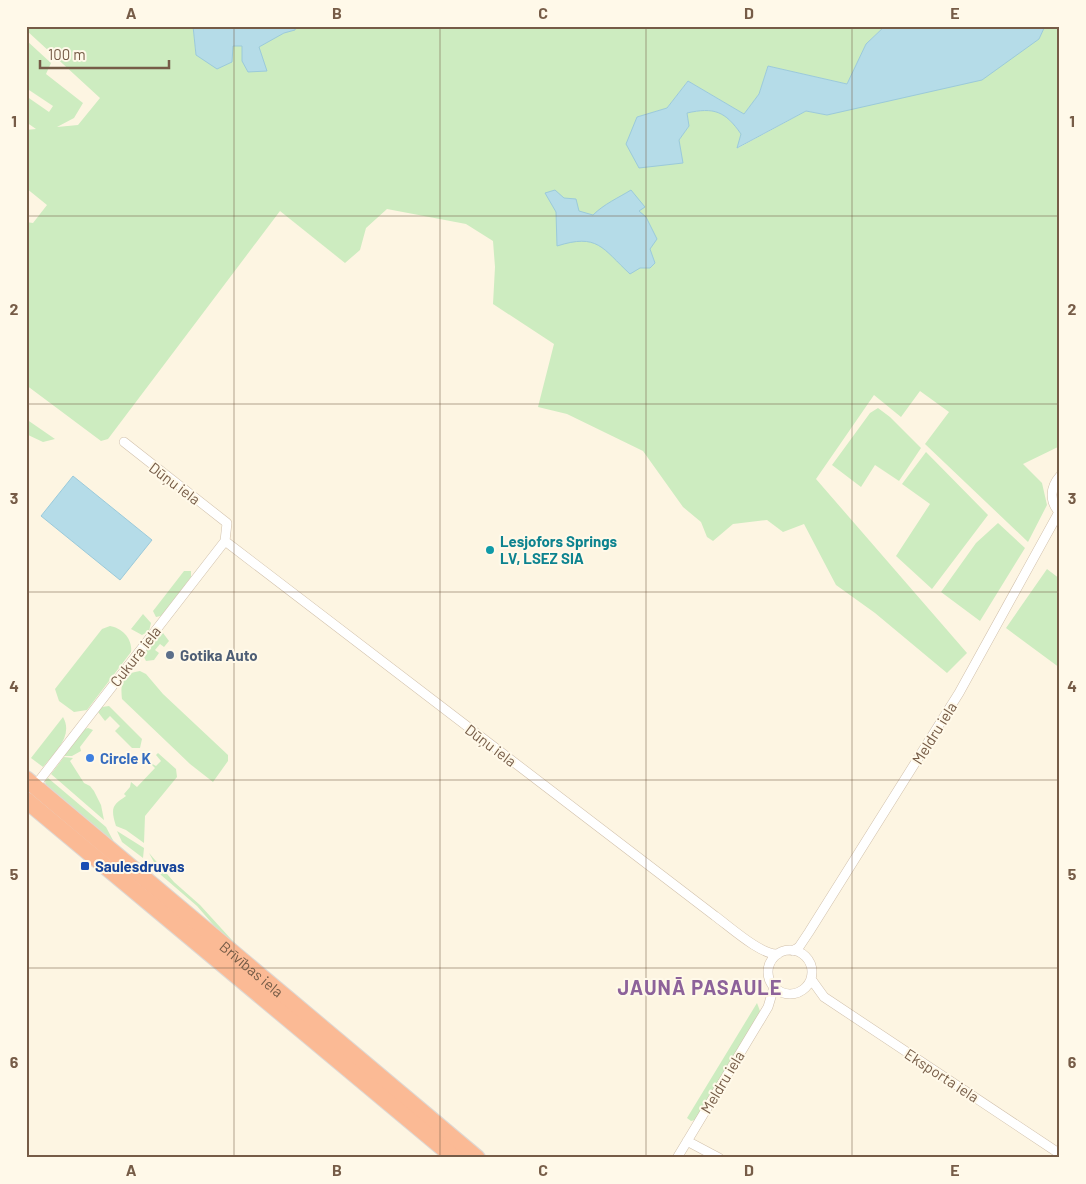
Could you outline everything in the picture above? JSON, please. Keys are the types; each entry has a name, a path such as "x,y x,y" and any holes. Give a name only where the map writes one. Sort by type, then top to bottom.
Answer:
{"highway":[{"name":"Brīvības iela","path":"31,783 476,1158"},
{"name":"Brīvības iela","path":"26,800 455,1158"}],"street":[{"name":"Dūņu iela","path":"124,442 227,523 225,541 758,947 772,955 778,954"},
{"path":"1059,513 1052,500 1052,492 1060,476"},
{"name":"Meldru iela","path":"793,951 799,947 809,932 959,693 1059,513"},
{"path":"1051,530 1060,523"},
{"name":"Cukura iela","path":"31,783 225,541"},
{"name":"Meldru iela","path":"809,932 804,948 811,966 811,979"},
{"name":"Dūņu iela","path":"758,947 767,958 770,966"},
{"path":"770,966 778,954 793,951 806,956"},
{"name":"Meldru iela","path":"677,1158 768,1007 774,987 770,978 770,966"},
{"path":"800,991 811,979"},
{"name":"Eksporta iela","path":"811,979 824,997"},
{"path":"774,987 787,994"},
{"name":"Meldru iela","path":"768,1007 787,994 800,991"},
{"name":"Eksporta iela","path":"800,991 812,992 824,997 1060,1154"},
{"path":"687,1141 719,1158"}],"green space":[{"path":"26,26 193,26 196,55 233,46 242,46 242,61 266,42 294,30 296,26 885,26 866,44 847,84 768,66 759,94 744,114 688,81 667,108 637,117 679,140 689,126 687,113 712,111 730,120 741,134 738,148 806,111 827,115 1039,39 1045,26 1060,26 1060,446 1023,464 1042,483 1047,505 1028,542 925,444 949,412 920,391 901,417 874,395 816,479 967,653 947,673 875,613 836,585 804,524 783,532 767,520 733,524 713,541 707,537 701,522 683,507 643,451 567,414 538,407 554,344 493,304 495,267 493,241 466,224 387,209 366,228 360,250 345,263 280,211 108,439 101,441 26,385 26,222 33,223 47,205 26,188 26,130 36,129 26,122 26,96 49,112 53,106 26,88 26,40 51,63 46,74 83,103 74,118 57,127 78,125 100,98 26,30"},
{"path":"878,408 890,417 921,448 899,481 875,465 861,487 832,465 870,413"},
{"path":"26,419 55,439 43,442 26,434"},
{"path":"926,452 988,515 932,589 896,556 930,504 902,484"},
{"path":"998,523 1025,548 980,621 941,592 976,543"},
{"path":"1047,569 1060,579 1060,668 1006,628"},
{"path":"184,571 191,571 191,577 161,616 156,617 153,611"},
{"path":"143,614 151,623 149,631 142,635 131,629"},
{"path":"110,626 119,629 126,635 130,643 131,652 87,710 74,712 59,701 55,689 102,629"},
{"path":"163,633 169,641 164,647 160,644 155,650 159,653 154,660 146,661 144,657 149,647"},
{"path":"140,671 146,674 163,694 228,755 228,761 213,782 190,764 122,699 122,684 124,680 130,674"},
{"path":"109,706 142,739 140,748 132,748 115,731 120,726 110,716 105,721 98,712 102,707"},
{"path":"63,717 66,724 64,737 57,750 43,767 31,758"},
{"path":"85,729 93,730 80,747 81,751 72,756 63,756"},
{"path":"158,753 176,769 177,777 145,816 144,843 126,830 116,826 113,811 116,804 126,796 124,794 130,787 131,782 137,787 155,768 149,762 156,766 161,761 156,755"},
{"path":"64,757 73,758 70,761 84,783 94,791 101,805 104,820 51,774"},
{"path":"48,778 106,827 115,844 46,786 45,781"},
{"path":"117,831 144,848 143,858 122,842"},
{"path":"149,853 174,882 200,905 241,950 488,1158 483,1158 230,944 197,906 161,875"},
{"path":"757,1003 760,1011 758,1015 695,1120 691,1121 687,1118"}],"water":[{"path":"193,26 296,26 295,30 284,33 259,47 267,71 248,72 242,61 242,46 233,46 232,62 217,69 196,55"},
{"path":"885,26 1045,26 1039,39 982,80 827,115 806,111 737,148 741,134 730,120 712,111 687,113 689,126 679,140 683,163 639,168 626,144 637,117 667,108 688,81 744,114 759,94 768,66 847,84 866,44"},
{"path":"555,190 564,198 576,199 579,211 593,215 606,204 631,190 645,207 639,211 646,217 657,239 650,249 655,263 650,268 640,268 630,274 605,250 591,242 571,242 557,246 556,212 545,193"},
{"path":"73,476 152,540 120,580 41,516"}],"place":[{"name":"Lesjofors Springs LV, LSEZ SIA","path":"490,550"},
{"name":"Gotika Auto","path":"170,655"},
{"name":"Circle K","path":"90,758"},
{"name":"Saulesdruvas","path":"85,866"}],"district":[{"name":"JAUNĀ PASAULE","path":"700,987"}]}
